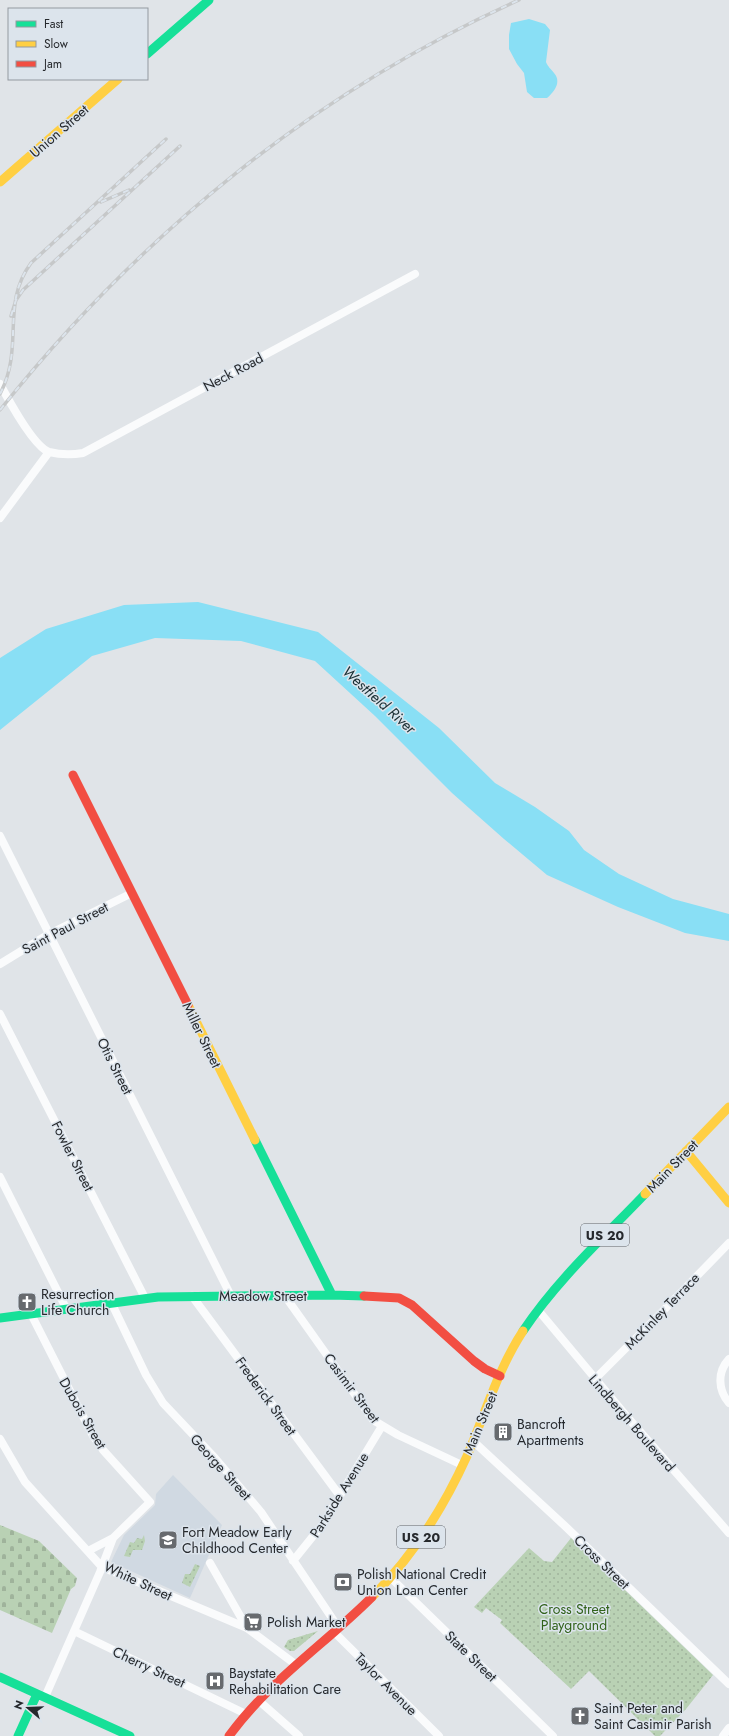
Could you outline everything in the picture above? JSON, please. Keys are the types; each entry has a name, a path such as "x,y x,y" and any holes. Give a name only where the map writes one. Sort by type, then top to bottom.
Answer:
{"street":[{"path":"148,53 209,0"},
{"name":"Union Street","path":"0,182 117,80"},
{"name":"Neck Road","path":"49,452 66,455 83,453 414,274"},
{"path":"0,384 34,440 49,452 0,518"},
{"name":"Miller Street","path":"73,775 332,1295"},
{"name":"Otis Street","path":"0,836 230,1296"},
{"name":"Saint Paul Street","path":"0,964 49,934 132,893"},
{"name":"Fowler Street","path":"0,1014 145,1298"},
{"name":"Main Street","path":"229,1736 258,1700 295,1664 360,1608 390,1577 432,1520 448,1494 473,1441 515,1344 538,1310 564,1277 729,1107"},
{"path":"686,1151 729,1203"},
{"path":"0,1177 66,1308"},
{"name":"McKinley Terrace","path":"595,1379 729,1242"},
{"name":"Meadow Street","path":"0,1318 145,1298 192,1296 332,1295 399,1298 408,1301 468,1357 485,1369 500,1376"},
{"name":"Frederick Street","path":"192,1296 340,1496"},
{"name":"Casimir Street","path":"285,1296 373,1420 382,1426 462,1465"},
{"name":"George Street","path":"111,1302 146,1375 163,1404 215,1458 256,1505 294,1561 336,1629"},
{"name":"Lindbergh Boulevard","path":"538,1310 689,1489 729,1533"},
{"name":"Dubois Street","path":"30,1314 93,1436 103,1450 150,1502 113,1538"},
{"path":"729,1358 722,1370 720,1380 721,1390 729,1403"},
{"name":"Parkside Avenue","path":"294,1561 316,1533 382,1426"},
{"name":"White Street","path":"0,1439 25,1482 102,1567 247,1628 295,1664"},
{"name":"Cross Street","path":"473,1441 566,1527 729,1684"},
{"path":"88,1551 113,1538"},
{"path":"18,1736 41,1696 74,1631 113,1538"},
{"path":"210,1563 247,1628"},
{"name":"State Street","path":"390,1577 553,1736"},
{"name":"Taylor Avenue","path":"336,1629 439,1736"},
{"name":"Cherry Street","path":"74,1631 246,1714"},
{"path":"0,1677 130,1736"},
{"path":"258,1700 299,1736"},
{"path":"723,1736 729,1728"}],"shaded area":[{"name":"Fort Meadow Early Childhood Center","path":"173,1475 222,1525 190,1598 111,1562 124,1535 155,1505 156,1494"}],"green space":[{"path":"0,1525 39,1541 77,1578 75,1586 71,1589 52,1633 0,1610"},
{"path":"144,1535 145,1541 142,1550 133,1550 130,1557 124,1556 130,1542 134,1543 137,1538 142,1539"},
{"name":"Cross Street Playground","path":"571,1538 713,1675 686,1709 660,1736 655,1736 589,1671 571,1689 500,1623 502,1620 486,1608 482,1613 474,1607 529,1548 544,1561 552,1562"},
{"path":"195,1564 200,1566 190,1587 182,1583 185,1574 190,1574"},
{"path":"318,1631 294,1651 290,1651 284,1647 288,1640"}],"water":[{"path":"529,19 545,24 550,30 546,62 556,76 557,83 552,93 547,98 534,98 527,92 524,73 509,49 511,23"},
{"name":"Westfield River","path":"198,602 318,632 439,728 495,783 535,807 569,831 584,850 619,874 673,899 729,914 729,941 685,933 618,907 547,875 452,793 375,716 315,661 241,641 155,638 92,656 0,730 0,658 46,629 124,605"}],"railway":[{"path":"0,410 54,346 111,285 172,228 235,174 302,124 371,78 444,37 519,0"},
{"path":"0,394 7,376 11,359 14,310 17,294 22,279 31,263 166,139"},
{"path":"11,316 16,300 23,290 180,146"},
{"path":"101,202 129,190"}],"traffic: fast":[{"path":"148,53 209,0"},
{"path":"255,1140 332,1295"},
{"path":"523,1331 536,1312 565,1277 645,1194"},
{"path":"0,1318 158,1297 364,1296"},
{"path":"0,1677 130,1736"},
{"path":"18,1736 37,1694"}],"traffic: slow":[{"path":"0,182 117,80"},
{"path":"188,1005 255,1140"},
{"path":"645,1194 729,1107"},
{"path":"686,1151 729,1203"},
{"path":"372,1597 387,1582 414,1548 448,1494 467,1456 499,1376 523,1331"}],"traffic: jam":[{"path":"73,775 188,1005"},
{"path":"364,1296 399,1298 412,1305 474,1361 485,1369 500,1376"},
{"path":"229,1736 262,1697 372,1597"}],"place":[{"name":"Resurrection Life Church","path":"27,1302"},
{"name":"Bancroft Apartments","path":"503,1432"},
{"name":"Fort Meadow Early Childhood Center","path":"168,1540"},
{"name":"Polish National Credit Union Loan Center","path":"343,1582"},
{"name":"Polish Market","path":"253,1622"},
{"name":"Baystate Rehabilitation Care","path":"215,1681"},
{"name":"Saint Peter and Saint Casimir Parish","path":"580,1716"}]}
